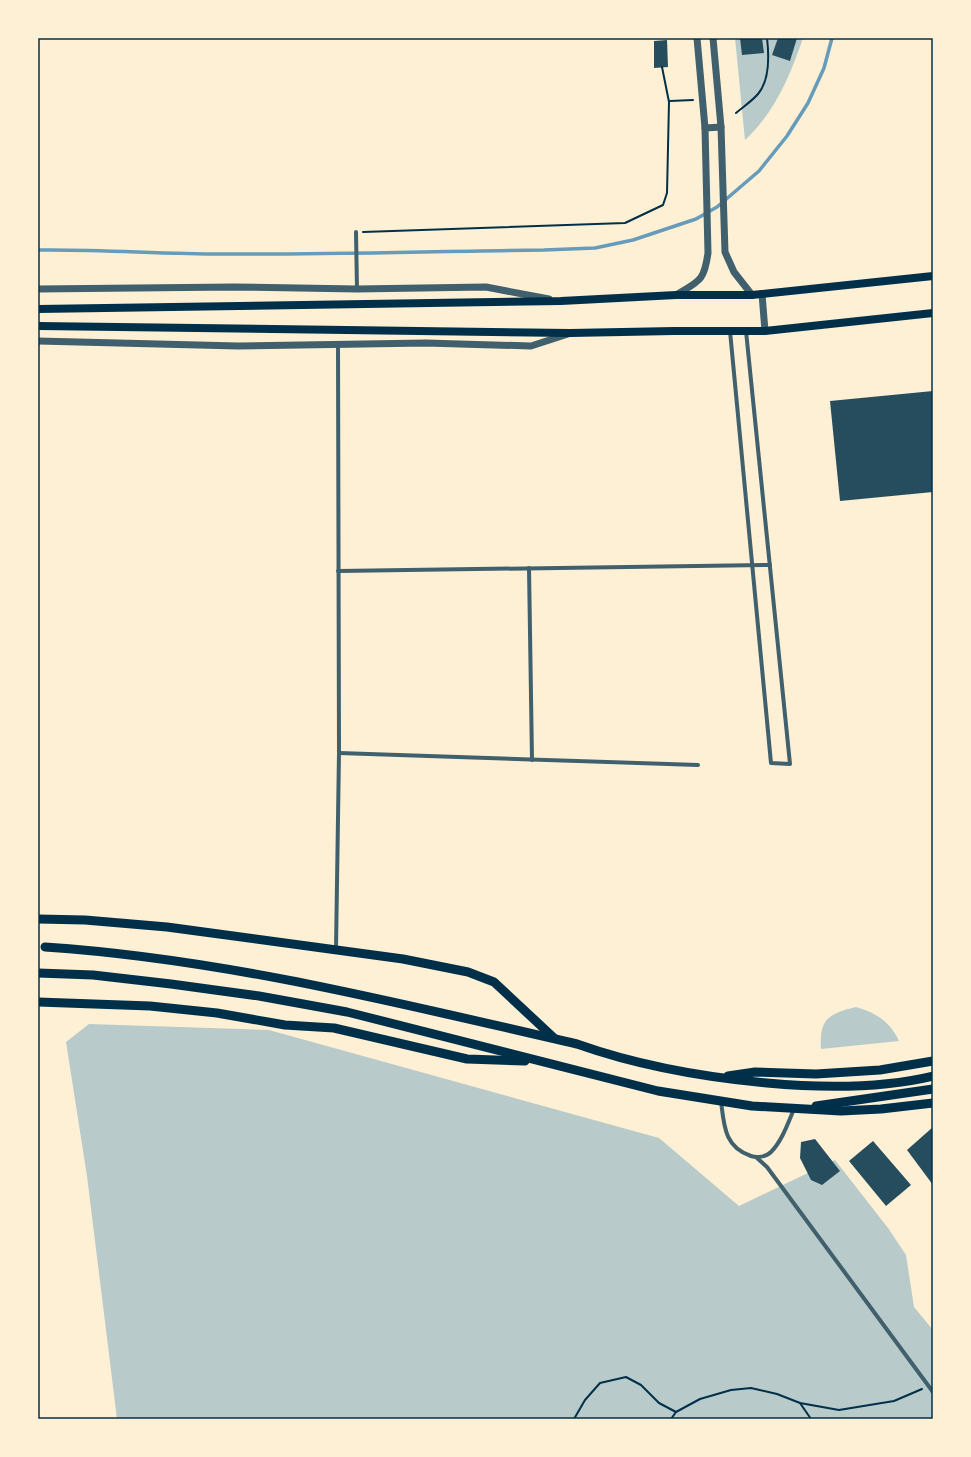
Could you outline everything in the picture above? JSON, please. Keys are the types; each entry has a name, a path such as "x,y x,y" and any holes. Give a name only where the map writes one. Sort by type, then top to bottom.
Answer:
{"highway":[{"path":"38,919 85,920 167,926 403,959 468,972 494,982 556,1039"},
{"path":"45,947 125,954 219,966 361,995 556,1039 666,1070 717,1078 829,1087 891,1083 933,1076"},
{"path":"38,973 92,975 259,996 347,1012 658,1091 752,1106 863,1111 933,1103"},
{"path":"38,1002 150,1006 194,1011 285,1025 334,1028 467,1059 543,1062"},
{"path":"717,1078 755,1072 816,1074 880,1070 933,1061"},
{"path":"794,1109 933,1089"}],"main road":[{"path":"38,309 561,301 676,295 752,295 933,276"},
{"path":"38,326 570,334 765,331 933,313"}],"street":[{"path":"676,295 700,281 703,277 707,264 708,239 705,128 697,38"},
{"path":"712,38 721,128 723,237 725,252 734,272 752,295"},
{"path":"705,128 721,128"},
{"path":"356,232 357,288"},
{"path":"38,289 486,287 561,301"},
{"path":"762,294 765,331"},
{"path":"730,331 771,763 790,764 746,331"},
{"path":"38,342 238,346 426,343 532,346 570,334"},
{"path":"336,949 338,753 338,344"},
{"path":"338,571 770,564"},
{"path":"529,568 532,760"},
{"path":"338,753 698,765"},
{"path":"721,1100 724,1128 727,1137 733,1146 746,1154 757,1158 767,1167 933,1392"},
{"path":"757,1158 770,1154 782,1136 794,1109"}],"path":[{"path":"736,113 758,94 766,80 768,62 767,38"},
{"path":"356,232 624,223 663,205 667,193 669,102 662,67"},
{"path":"669,102 702,100"},
{"path":"574,1419 585,1400 600,1383 626,1377 641,1385 659,1403 676,1412"},
{"path":"671,1419 676,1412 700,1399 731,1390 751,1388 777,1394 800,1403 839,1410 894,1401 928,1387"},
{"path":"800,1403 811,1419"}],"shaded area":[{"path":"735,38 803,38 793,66 780,93 765,118 745,140"},
{"path":"856,1007 870,1012 882,1019 887,1023 899,1041 821,1049 822,1031 827,1019 838,1012"},
{"path":"89,1024 269,1030 659,1138 739,1206 835,1160 888,1228 906,1255 914,1307 933,1330 933,1419 117,1419 87,1176 66,1042"}],"building":[{"path":"740,38 762,38 764,53 742,55"},
{"path":"778,38 797,38 790,61 772,55"},
{"path":"667,40 668,67 654,68 654,41"},
{"path":"933,391 933,492 840,501 830,401"},
{"path":"933,1127 933,1185 907,1150"},
{"path":"815,1139 840,1171 822,1185 811,1180 800,1158 801,1142"},
{"path":"873,1141 911,1185 886,1206 849,1161"}],"waterway":[{"path":"38,250 197,254 544,250 595,248 633,240 696,219 717,207 759,171 787,136 808,103 824,68 832,38"}]}
